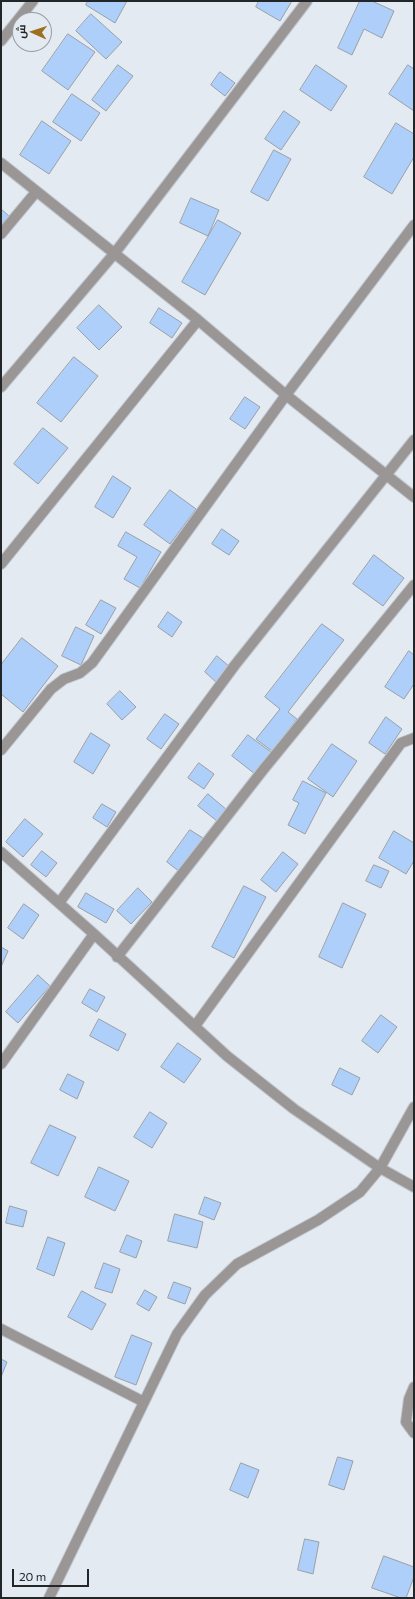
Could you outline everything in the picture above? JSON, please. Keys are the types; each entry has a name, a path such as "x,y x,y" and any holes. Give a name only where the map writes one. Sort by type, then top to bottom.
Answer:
{"street":[{"path":"1,41 33,1"},
{"path":"1,386 114,254 307,1"},
{"path":"1,163 198,320 286,394 414,497"},
{"path":"1,234 36,192"},
{"path":"1,750 51,688 64,679 80,673 92,663 286,394 414,225"},
{"path":"1,564 198,320"},
{"path":"59,903 235,665 387,476 414,440"},
{"path":"117,957 263,770 414,585"},
{"path":"195,1026 401,743 414,738"},
{"path":"1,852 94,934 117,957 227,1056 294,1109 380,1168 414,1187"},
{"path":"1,1064 94,934"},
{"path":"49,1598 177,1334 205,1295 237,1264 318,1220 360,1192 380,1168 414,1107"},
{"path":"1,1329 144,1402"},
{"path":"414,1387 409,1399 406,1422 414,1433"}],"building":[{"path":"88,1 127,1 115,23 86,5"},
{"path":"259,1 292,1 280,21 256,7"},
{"path":"360,1 372,1 394,11 382,38 364,29 352,55 338,48"},
{"path":"91,14 122,42 106,59 76,31"},
{"path":"68,34 95,52 68,90 42,71"},
{"path":"118,65 133,76 106,111 92,100"},
{"path":"316,65 347,86 331,111 300,90"},
{"path":"408,65 414,69 414,111 389,94"},
{"path":"220,72 235,83 225,96 211,85"},
{"path":"72,94 100,113 81,141 53,122"},
{"path":"284,111 300,122 281,150 265,139"},
{"path":"42,121 71,141 49,174 20,155"},
{"path":"396,123 414,134 414,157 392,194 364,177"},
{"path":"274,150 291,159 268,201 251,192"},
{"path":"191,198 219,210 208,236 180,223"},
{"path":"1,209 9,216 1,225"},
{"path":"218,220 241,233 205,295 182,282"},
{"path":"99,305 122,327 99,350 77,328"},
{"path":"159,308 182,323 172,338 150,323"},
{"path":"74,357 98,376 61,422 37,403"},
{"path":"245,397 260,407 245,429 230,419"},
{"path":"43,428 68,448 38,484 14,464"},
{"path":"113,476 131,488 113,518 95,507"},
{"path":"170,490 196,509 170,544 144,525"},
{"path":"222,529 239,541 229,555 212,544"},
{"path":"126,532 161,552 140,588 124,579 137,557 118,546"},
{"path":"374,555 404,578 383,606 353,584"},
{"path":"101,600 116,608 101,634 86,625"},
{"path":"168,612 182,622 172,637 158,627"},
{"path":"322,624 344,640 288,712 297,719 272,751 256,739 280,709 265,697"},
{"path":"76,627 94,636 81,665 62,656"},
{"path":"22,638 58,666 23,712 1,694 1,665"},
{"path":"409,651 414,655 414,684 404,699 385,687"},
{"path":"217,656 230,667 217,683 205,672"},
{"path":"120,691 136,707 122,720 107,704"},
{"path":"165,714 179,724 161,749 147,739"},
{"path":"386,717 402,729 385,754 369,743"},
{"path":"91,733 110,745 93,774 74,762"},
{"path":"248,735 271,752 255,774 232,756"},
{"path":"332,744 357,761 333,797 308,779"},
{"path":"199,763 214,774 204,789 188,778"},
{"path":"303,781 326,793 305,834 288,825 299,803 293,800"},
{"path":"208,794 227,810 217,821 198,806"},
{"path":"102,804 116,812 107,827 93,818"},
{"path":"25,819 43,834 23,857 6,842"},
{"path":"190,830 203,838 180,872 167,862"},
{"path":"394,831 414,843 414,861 406,874 379,858"},
{"path":"42,851 57,863 46,877 31,865"},
{"path":"283,852 298,864 276,892 261,880"},
{"path":"374,865 389,871 381,888 366,881"},
{"path":"244,886 266,897 234,958 212,947"},
{"path":"138,888 152,902 131,924 117,911"},
{"path":"86,893 114,909 106,923 78,907"},
{"path":"343,903 366,914 342,968 319,957"},
{"path":"24,904 39,915 23,939 8,928"},
{"path":"1,947 8,951 1,967"},
{"path":"38,975 50,986 18,1023 6,1012"},
{"path":"90,989 105,997 97,1012 82,1003"},
{"path":"381,1015 397,1027 378,1053 362,1041"},
{"path":"99,1019 126,1034 118,1051 90,1036"},
{"path":"178,1043 201,1059 184,1083 161,1067"},
{"path":"340,1068 360,1078 352,1095 332,1085"},
{"path":"68,1074 84,1082 77,1099 60,1090"},
{"path":"150,1112 167,1123 152,1148 134,1137"},
{"path":"50,1125 76,1137 58,1176 31,1163"},
{"path":"99,1167 129,1181 115,1211 85,1197"},
{"path":"205,1197 221,1203 214,1220 199,1214"},
{"path":"10,1206 27,1211 23,1227 6,1223"},
{"path":"175,1214 203,1222 197,1248 168,1241"},
{"path":"127,1235 142,1241 136,1258 120,1252"},
{"path":"48,1237 65,1243 54,1276 37,1269"},
{"path":"104,1263 120,1269 112,1293 95,1288"},
{"path":"174,1282 191,1288 185,1304 168,1298"},
{"path":"145,1290 157,1297 149,1311 137,1304"},
{"path":"82,1291 106,1304 92,1330 68,1317"},
{"path":"132,1335 152,1343 136,1385 115,1377"},
{"path":"1,1359 7,1362 1,1377"},
{"path":"338,1457 353,1461 344,1490 329,1485"},
{"path":"241,1463 259,1470 248,1498 230,1490"},
{"path":"305,1539 319,1542 313,1574 298,1570"},
{"path":"384,1556 414,1567 414,1577 406,1598 401,1598 372,1588"}]}
